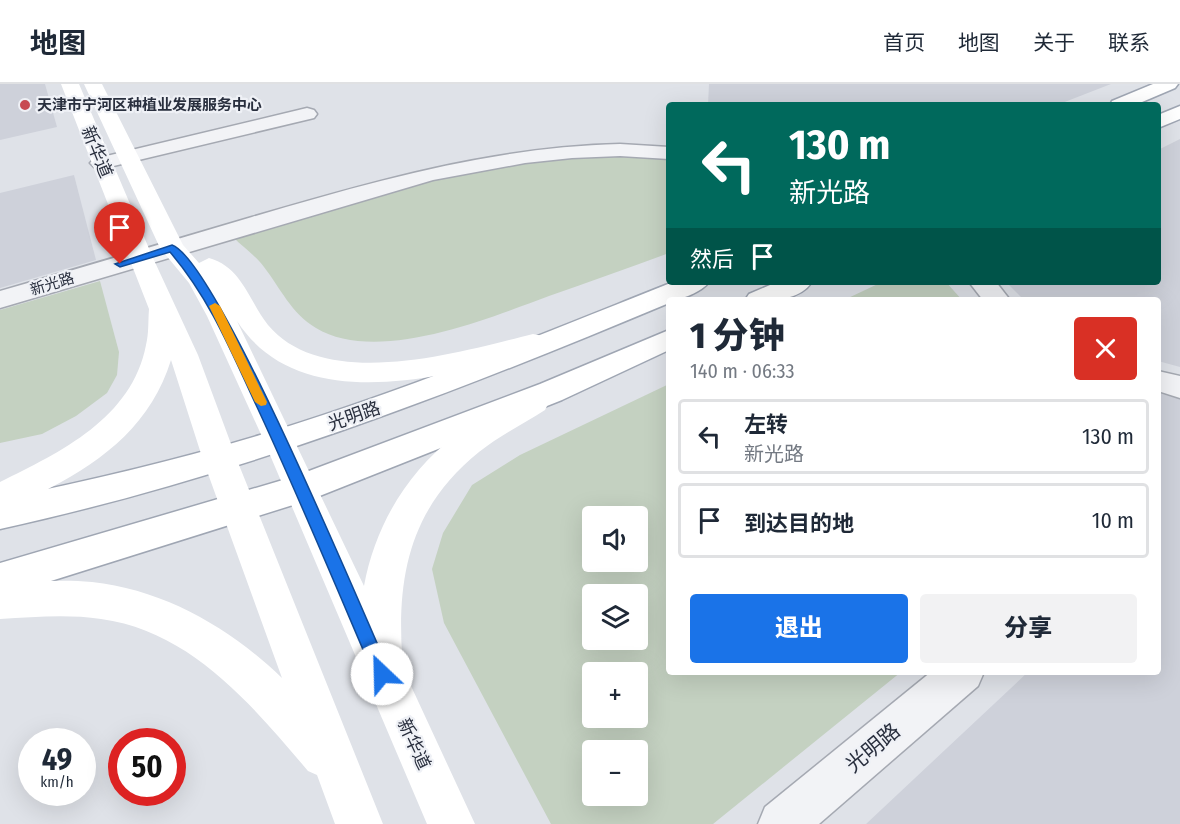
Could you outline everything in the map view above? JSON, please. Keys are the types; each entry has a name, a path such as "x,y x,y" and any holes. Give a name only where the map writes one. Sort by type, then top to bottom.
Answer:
{"main road":[{"name":"新华道","path":"70,84 140,258 164,306 184,355 238,509 359,824"},
{"name":"新华道","path":"93,84 172,248 200,280 221,316 280,441 382,674 451,824"},
{"path":"1126,102 1169,84"},
{"path":"1161,121 1180,112"},
{"path":"172,248 214,269 228,283 263,337 304,362 360,373 403,373 443,367 570,334"},
{"name":"光明路","path":"0,514 220,460 280,441 447,383 689,285"},
{"path":"766,297 792,285"},
{"path":"0,498 84,453 110,436 127,417 152,372 160,348 164,306"},
{"path":"0,580 300,489 550,392 666,340"},
{"path":"382,674 378,619 381,583 390,549 405,518 444,466 462,448 550,392"},
{"path":"0,601 62,598 118,604 167,620 200,636 231,658 281,706 338,772"}],"street":[{"path":"101,162 307,114"},
{"path":"172,248 467,165 577,151 666,153"},
{"name":"新光路","path":"0,300 172,248"},
{"path":"984,285 994,297"},
{"path":"1161,382 1180,387"},
{"name":"光明路","path":"782,824 959,675"}],"shaded area":[{"name":"天津市宁河区种植业发展服务中心","path":"0,84 45,84 57,127 0,140"},
{"path":"709,84 1111,84 1065,102 708,102"},
{"path":"1180,139 1180,367 1161,362 1161,297 1021,297 1009,285 1161,285 1161,148"},
{"path":"74,175 96,260 0,288 0,193"},
{"path":"1161,394 1180,399 1180,824 866,824 1025,675 1161,675"}],"green space":[{"path":"581,156 666,157 666,254 465,326 401,340 370,342 341,338 307,322 293,308 261,263 234,238 460,171"},
{"path":"100,281 119,352 117,375 107,393 76,416 42,434 0,443 0,310"},
{"path":"876,285 949,285 959,297 850,297"},
{"path":"666,385 666,675 897,675 713,824 551,824 444,623 432,569 443,533 472,485 520,455"}],"slow traffic":[{"path":"215,306 261,402"}],"place":[{"name":"天津市宁河区种植业发展服务中心","path":"25,105"}],"route":[{"path":"120,264 172,248 200,280 221,316 280,441 382,674"}]}
